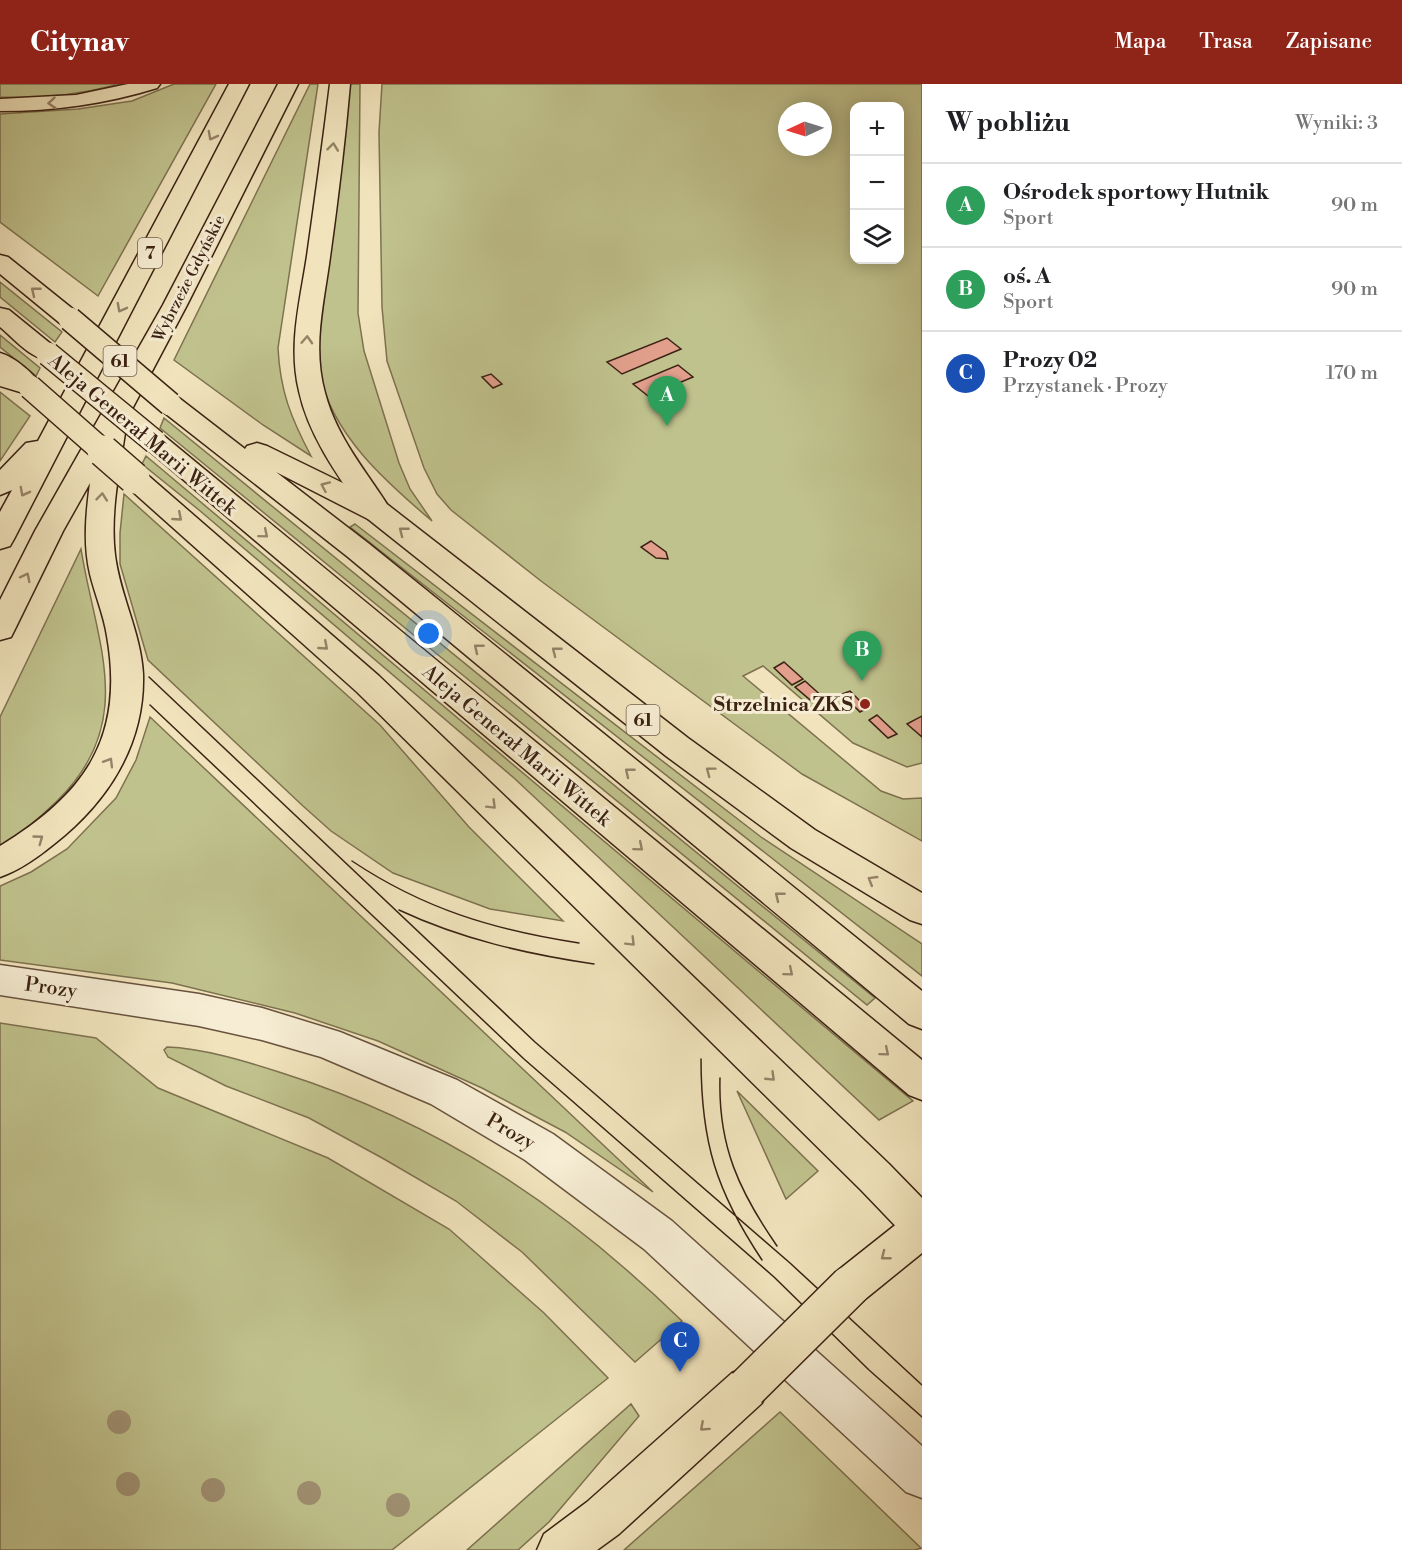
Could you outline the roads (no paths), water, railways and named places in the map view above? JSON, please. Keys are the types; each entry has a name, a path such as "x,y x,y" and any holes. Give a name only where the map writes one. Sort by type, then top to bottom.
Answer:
{"main road":[{"path":"0,105 51,104 80,100 150,84"},
{"name":"7","path":"0,539 239,84"},
{"name":"Wybrzeże Gdyńskie","path":"0,629 69,495 114,418 288,84"},
{"path":"340,84 307,333 308,374 317,410 325,426 356,483 378,512"},
{"name":"Aleja Generał Marii Wittek","path":"0,262 170,404 358,550 922,1013"},
{"name":"Aleja Generał Marii Wittek","path":"0,315 922,1083"},
{"path":"0,361 368,684 875,1177 922,1227 850,1286 747,1388 603,1518 560,1550"},
{"path":"0,377 30,387"},
{"path":"0,863 43,836 73,808 92,787 119,743 128,696 128,675 122,634 101,556 100,536 101,499 114,418"},
{"path":"0,486 61,422"},
{"name":"61","path":"196,423 378,512 677,747 793,832 922,910"}],"street":[{"name":"Prozy","path":"0,980 199,1010 262,1024 327,1043 444,1092 539,1147 658,1235 922,1476"}],"tram line":[{"path":"149,677 535,1042 736,1216"},
{"path":"150,705 524,1059 774,1277 869,1370 922,1417"},
{"path":"352,861 379,878 433,905 489,924 579,943"},
{"path":"399,910 446,929 494,944 594,964"},
{"path":"701,1059 704,1116 708,1141 722,1188 736,1216"},
{"path":"720,1078 720,1102 727,1147 742,1187 777,1246"},
{"path":"736,1216 922,1385"},
{"path":"736,1216 762,1260"}],"place":[{"name":"Ośrodek sportowy Hutnik","path":"667,426"},
{"name":"oś. A","path":"862,681"},
{"name":"Strzelnica ZKS","path":"865,704"},
{"name":"Prozy 02","path":"680,1372"}]}
